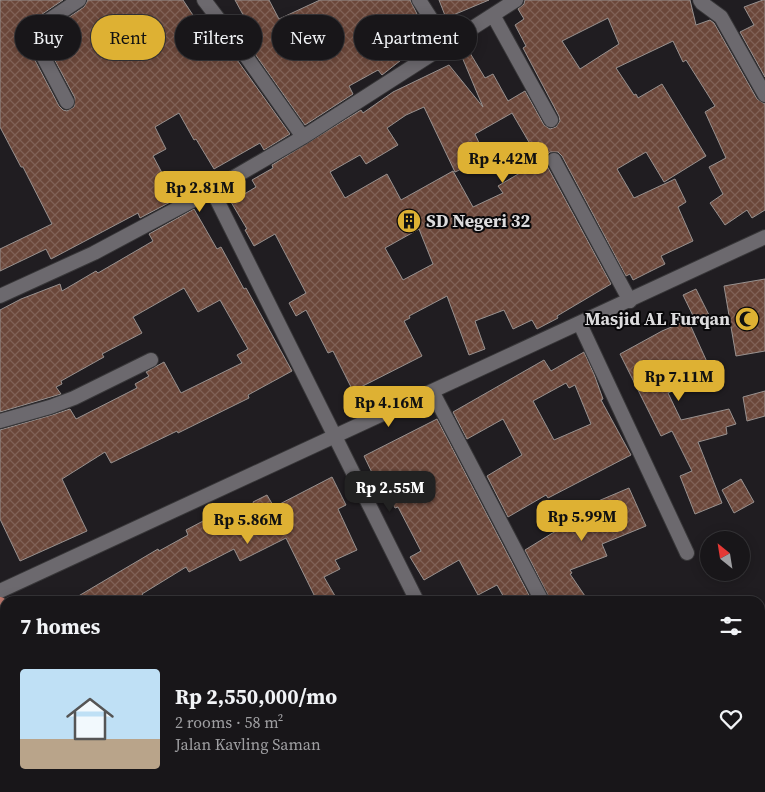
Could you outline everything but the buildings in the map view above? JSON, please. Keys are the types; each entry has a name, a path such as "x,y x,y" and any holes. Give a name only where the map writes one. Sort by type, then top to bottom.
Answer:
{"street":[{"path":"67,102 36,43 34,34 37,28 79,0"},
{"path":"204,0 303,137"},
{"path":"419,0 428,15"},
{"path":"700,0 721,17 765,95"},
{"path":"477,24 503,5 551,120"},
{"path":"0,296 94,253 212,190 303,137 426,60"},
{"path":"554,160 630,301"},
{"path":"212,190 414,596"},
{"path":"0,591 765,237"},
{"path":"580,324 687,553"},
{"path":"0,421 74,398 151,360"},
{"path":"432,391 539,596"}],"place":[{"name":"SD Negeri 32","path":"409,221"},
{"name":"Masjid AL Furqan","path":"747,319"}]}
